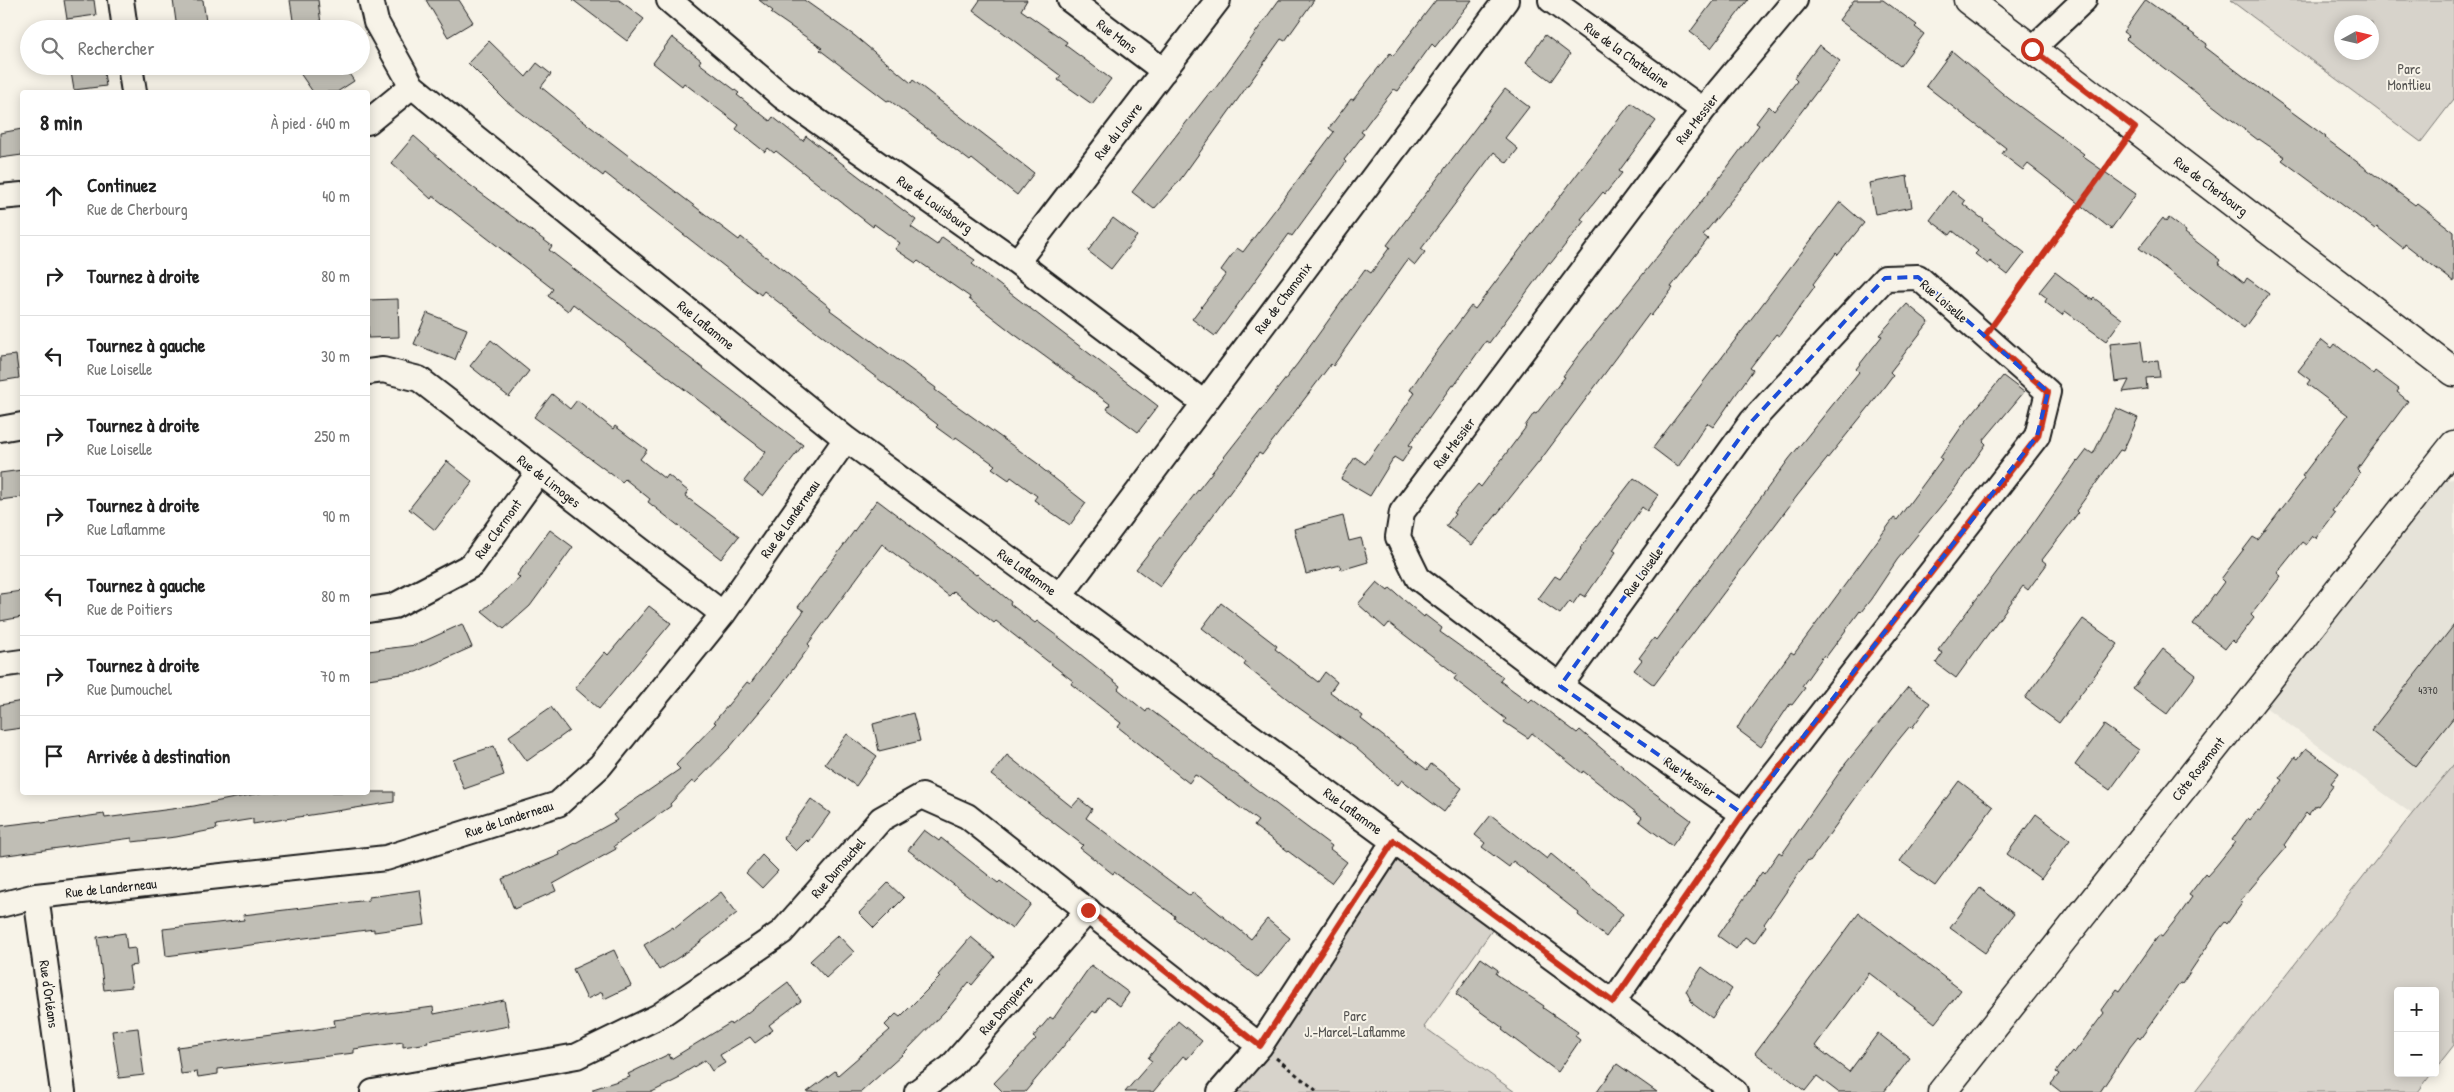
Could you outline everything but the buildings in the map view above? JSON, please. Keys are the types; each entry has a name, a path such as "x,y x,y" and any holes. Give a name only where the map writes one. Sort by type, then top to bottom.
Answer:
{"street":[{"path":"121,0 124,20"},
{"name":"Rue Laflamme","path":"371,0 376,22 412,86 846,439 1735,1092"},
{"name":"Rue de Louisbourg","path":"669,0 783,96 1017,262 1204,403"},
{"name":"Rue Mans","path":"1070,0 1164,71"},
{"name":"Rue du Louvre","path":"1017,262 1218,0"},
{"name":"Rue de Chamonix","path":"1060,596 1506,0"},
{"name":"Rue de la Chatelaine","path":"1551,0 1703,110"},
{"name":"Rue Messier","path":"1743,814 1560,686 1418,578 1398,537 1402,512 1703,110 1795,0"},
{"name":"Rue de Cherbourg","path":"1968,0 2454,372"},
{"path":"2032,49 2084,0"},
{"path":"131,75 134,90"},
{"path":"370,120 412,86"},
{"path":"0,197 20,195"},
{"name":"Rue Loiselle","path":"1560,686 1752,422 1884,278 1918,277 2048,392 2038,436 1743,814 1613,1002"},
{"name":"Rue de Limoges","path":"370,372 383,370 419,379 538,473 723,614"},
{"path":"0,429 20,425"},
{"name":"Rue de Landerneau","path":"0,905 36,896 386,858 558,804 600,766 723,614 846,439"},
{"name":"Côte Rosemont","path":"1942,1092 2454,445"},
{"name":"Rue Clermont","path":"370,610 394,606 472,565 538,473"},
{"path":"2425,483 2454,479"},
{"path":"0,665 20,662"},
{"name":"Rue Dumouchel","path":"372,1092 577,1056 659,1016 782,932 881,819 922,796 967,816 1260,1046"},
{"path":"1220,1092 1260,1046 1394,841"},
{"name":"Rue d'Orléans","path":"36,896 62,1092"},
{"name":"Rue Dompierre","path":"917,1092 951,1067 1088,910"}],"path":[{"path":"1985,336 2135,128"},
{"path":"1260,1046 1318,1092"}],"highlighted area":[{"path":"1918,277 2048,392 2037,436 1743,814 1560,686 1752,421 1885,278"}],"shaded area":[{"path":"2454,479 2454,764 2412,814 2254,699 2425,483"}],"green space":[{"name":"Parc Montlieu","path":"2230,0 2454,0 2454,99 2421,142"},
{"path":"2454,764 2454,1045 2439,1064 2439,987 2394,987 2394,1077 2429,1077 2418,1092 2195,1092 2412,814"},
{"name":"Parc J.-Marcel-Laflamme","path":"1394,841 1500,919 1424,1027 1515,1092 1220,1092"}],"route":[{"path":"1088,910 1260,1046 1394,841 1613,1002 1743,814 2038,436 2048,392 1985,336 2135,128 2032,49"}]}
